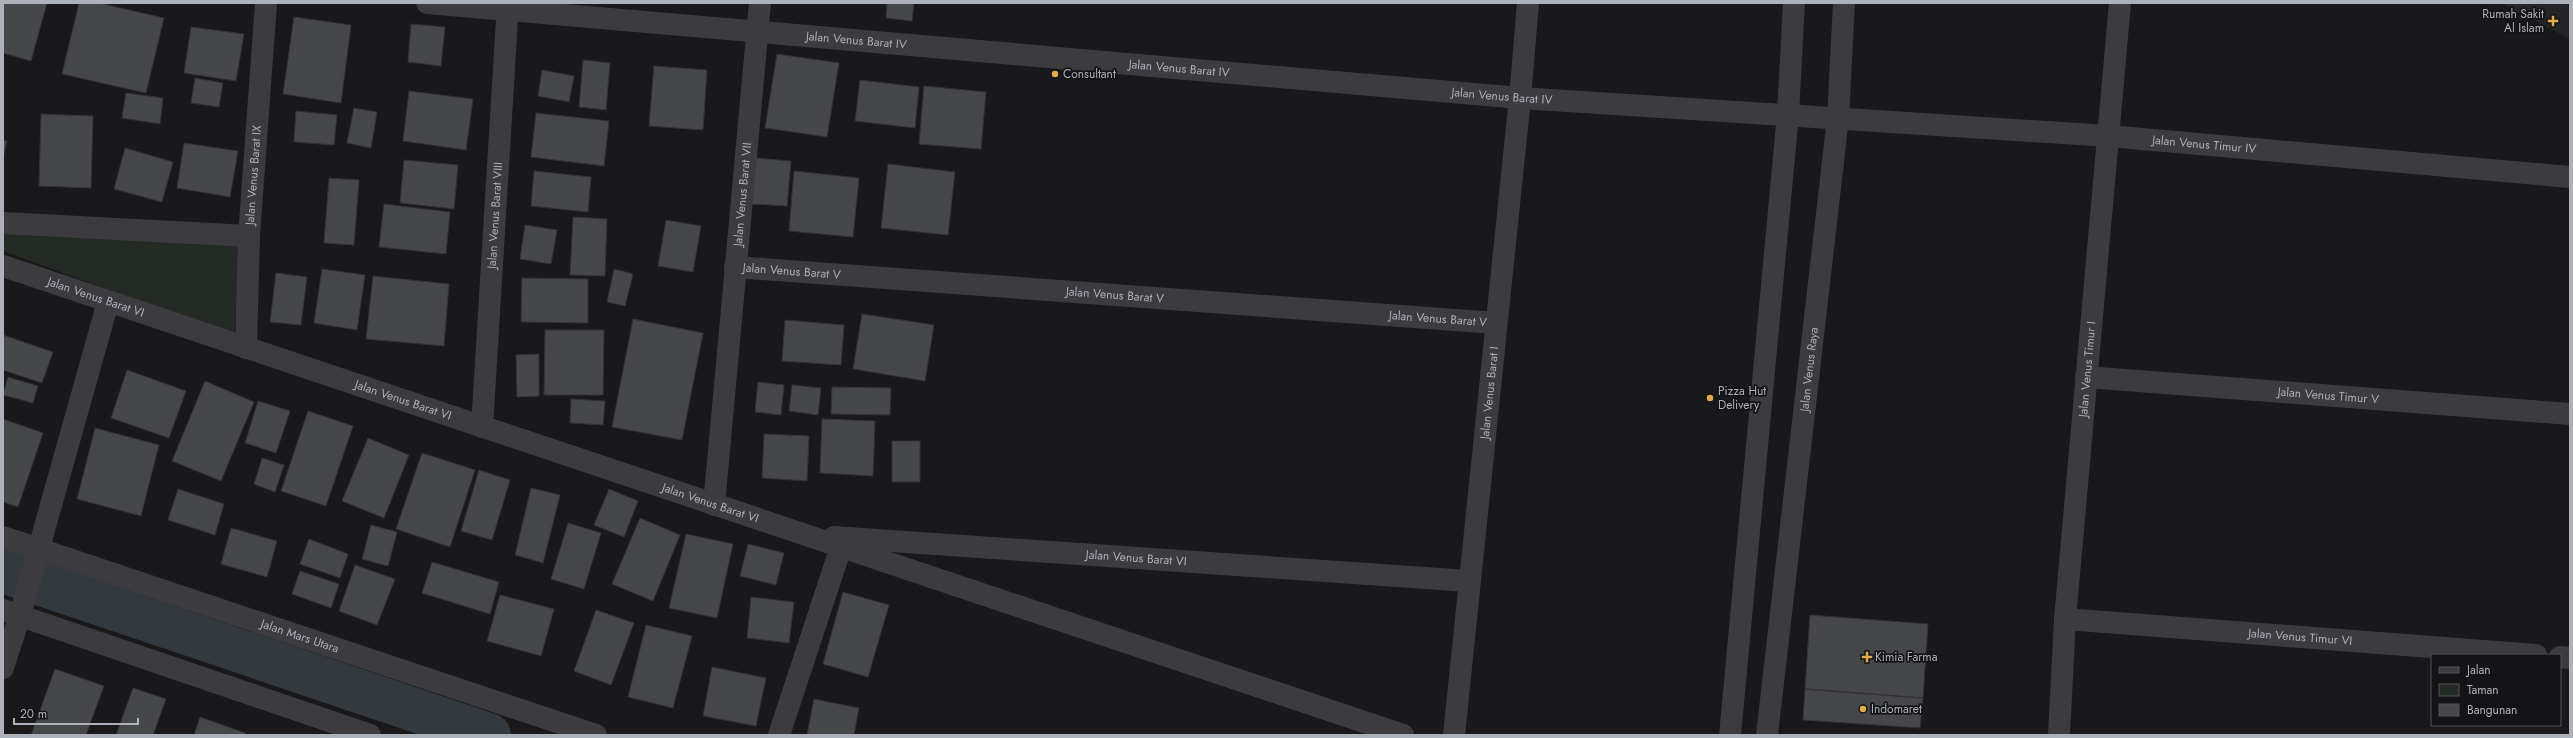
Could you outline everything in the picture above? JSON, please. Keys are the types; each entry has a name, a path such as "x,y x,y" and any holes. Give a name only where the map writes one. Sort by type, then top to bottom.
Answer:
{"street":[{"name":"Jalan Venus Barat IX","path":"246,348 249,236 266,3"},
{"name":"Jalan Venus Barat IV","path":"427,3 508,6 758,30 1520,98 1838,118"},
{"name":"Jalan Venus Barat VII","path":"714,505 760,3"},
{"name":"Jalan Venus Barat I","path":"1454,735 1520,98 1528,3"},
{"path":"1730,735 1788,114 1794,3"},
{"name":"Jalan Venus Raya","path":"1767,735 1838,118 1844,3"},
{"name":"Jalan Venus Timur I","path":"2059,735 2065,619 2120,3"},
{"name":"Jalan Venus Barat VIII","path":"482,427 508,6"},
{"name":"Jalan Venus Timur IV","path":"1838,118 2109,136 2570,177"},
{"path":"3,222 249,236"},
{"name":"Jalan Venus Barat VI","path":"3,266 1403,735"},
{"name":"Jalan Venus Barat V","path":"735,267 1496,323"},
{"path":"3,668 15,611 37,556 108,302"},
{"name":"Jalan Venus Timur V","path":"2086,377 2570,414"},
{"name":"Jalan Venus Barat VI","path":"803,534 1469,581"},
{"name":"Jalan Mars Utara","path":"3,537 37,556 596,735"},
{"path":"779,735 841,547"},
{"path":"15,611 370,735"},
{"name":"Jalan Venus Timur VI","path":"2065,619 2523,654"}],"shaded area":[{"name":"Rumah Sakit Al Islam","path":"2501,3 2570,3 2570,39"}],"green space":[{"path":"3,233 240,243 234,336 3,251"}],"building":[{"path":"3,3 47,3 31,61 3,53"},
{"path":"79,3 99,3 164,18 146,93 62,74"},
{"path":"887,3 914,3 912,21 886,18"},
{"path":"294,17 351,25 341,103 283,94"},
{"path":"411,24 445,27 441,66 408,62"},
{"path":"191,27 244,34 236,81 184,73"},
{"path":"777,54 839,63 827,137 765,128"},
{"path":"583,60 610,63 606,110 579,107"},
{"path":"654,66 707,70 703,130 649,126"},
{"path":"542,70 574,76 569,102 538,96"},
{"path":"195,78 223,83 219,107 191,103"},
{"path":"860,80 919,87 915,128 855,121"},
{"path":"924,86 986,92 981,149 919,144"},
{"path":"409,91 473,99 466,150 403,141"},
{"path":"126,93 163,98 160,124 122,118"},
{"path":"354,108 377,112 371,148 347,143"},
{"path":"296,111 337,115 334,145 294,142"},
{"path":"536,113 609,121 604,166 531,157"},
{"path":"41,114 93,116 91,188 39,186"},
{"path":"3,140 7,141 3,159"},
{"path":"184,143 238,151 230,197 177,188"},
{"path":"125,148 173,162 162,202 114,189"},
{"path":"755,158 791,161 787,206 752,204"},
{"path":"404,160 458,165 454,209 400,203"},
{"path":"888,164 955,172 948,235 881,228"},
{"path":"534,171 591,177 588,212 531,206"},
{"path":"794,171 859,178 853,237 789,231"},
{"path":"329,178 359,180 354,245 324,243"},
{"path":"384,204 450,212 446,254 379,247"},
{"path":"573,217 607,219 605,276 570,275"},
{"path":"666,220 701,226 693,272 658,266"},
{"path":"525,225 557,230 551,264 520,259"},
{"path":"322,269 365,275 357,330 314,323"},
{"path":"614,269 633,274 625,306 607,302"},
{"path":"276,273 307,277 301,325 270,322"},
{"path":"373,276 449,284 444,346 366,339"},
{"path":"522,278 588,279 588,323 521,322"},
{"path":"862,314 934,325 925,381 853,369"},
{"path":"633,319 703,333 682,440 612,427"},
{"path":"785,320 844,325 841,365 782,361"},
{"path":"545,330 604,330 603,395 544,395"},
{"path":"3,335 53,352 42,383 3,370"},
{"path":"539,354 539,396 517,397 516,355"},
{"path":"127,370 186,391 169,438 111,418"},
{"path":"8,377 38,386 33,403 3,395"},
{"path":"205,381 254,402 221,481 172,461"},
{"path":"758,382 784,385 781,415 755,412"},
{"path":"792,385 821,388 818,415 789,411"},
{"path":"832,387 891,388 890,415 831,414"},
{"path":"571,399 605,401 603,425 570,423"},
{"path":"258,401 290,411 276,453 245,443"},
{"path":"308,411 353,426 326,506 281,491"},
{"path":"3,419 43,433 18,507 3,502"},
{"path":"822,419 875,421 873,476 820,473"},
{"path":"95,428 159,445 141,516 77,499"},
{"path":"764,434 809,436 807,481 762,478"},
{"path":"368,438 409,455 384,518 342,501"},
{"path":"892,441 920,441 920,482 892,482"},
{"path":"422,453 475,470 450,547 396,529"},
{"path":"262,458 284,465 275,492 254,484"},
{"path":"479,470 510,480 492,540 461,531"},
{"path":"531,488 560,495 543,563 515,555"},
{"path":"178,489 224,504 215,535 168,520"},
{"path":"609,489 638,501 624,537 594,525"},
{"path":"640,518 680,535 653,601 612,584"},
{"path":"568,523 601,533 584,589 551,579"},
{"path":"371,525 397,532 388,566 362,559"},
{"path":"231,528 277,541 267,577 221,564"},
{"path":"686,534 733,544 717,618 669,608"},
{"path":"309,539 348,554 340,578 300,564"},
{"path":"748,544 784,553 776,585 740,576"},
{"path":"432,562 499,582 490,614 422,593"},
{"path":"355,565 395,579 377,625 339,611"},
{"path":"300,571 339,584 331,608 292,594"},
{"path":"843,592 889,605 868,677 823,664"},
{"path":"500,595 554,609 541,656 487,641"},
{"path":"751,597 794,602 789,643 747,638"},
{"path":"596,610 634,623 611,685 574,671"},
{"name":"Kimia Farma","path":"1810,615 1928,624 1923,698 1805,689"},
{"path":"646,625 692,636 673,708 628,697"},
{"path":"712,667 766,678 756,726 703,716"},
{"path":"55,669 104,686 86,735 31,735"},
{"path":"133,688 166,699 153,735 116,735"},
{"name":"Indomaret","path":"1805,689 1923,698 1920,728 1803,720"},
{"path":"814,699 859,708 854,735 807,735"},
{"path":"200,717 245,733 245,735 194,735"}],"waterway":[{"path":"3,571 489,735"}],"place":[{"name":"Rumah Sakit Al Islam","path":"2553,21"},
{"name":"Consultant","path":"1055,74"},
{"name":"Pizza Hut Delivery","path":"1710,398"},
{"name":"Kimia Farma","path":"1867,657"},
{"name":"Indomaret","path":"1863,709"}]}
